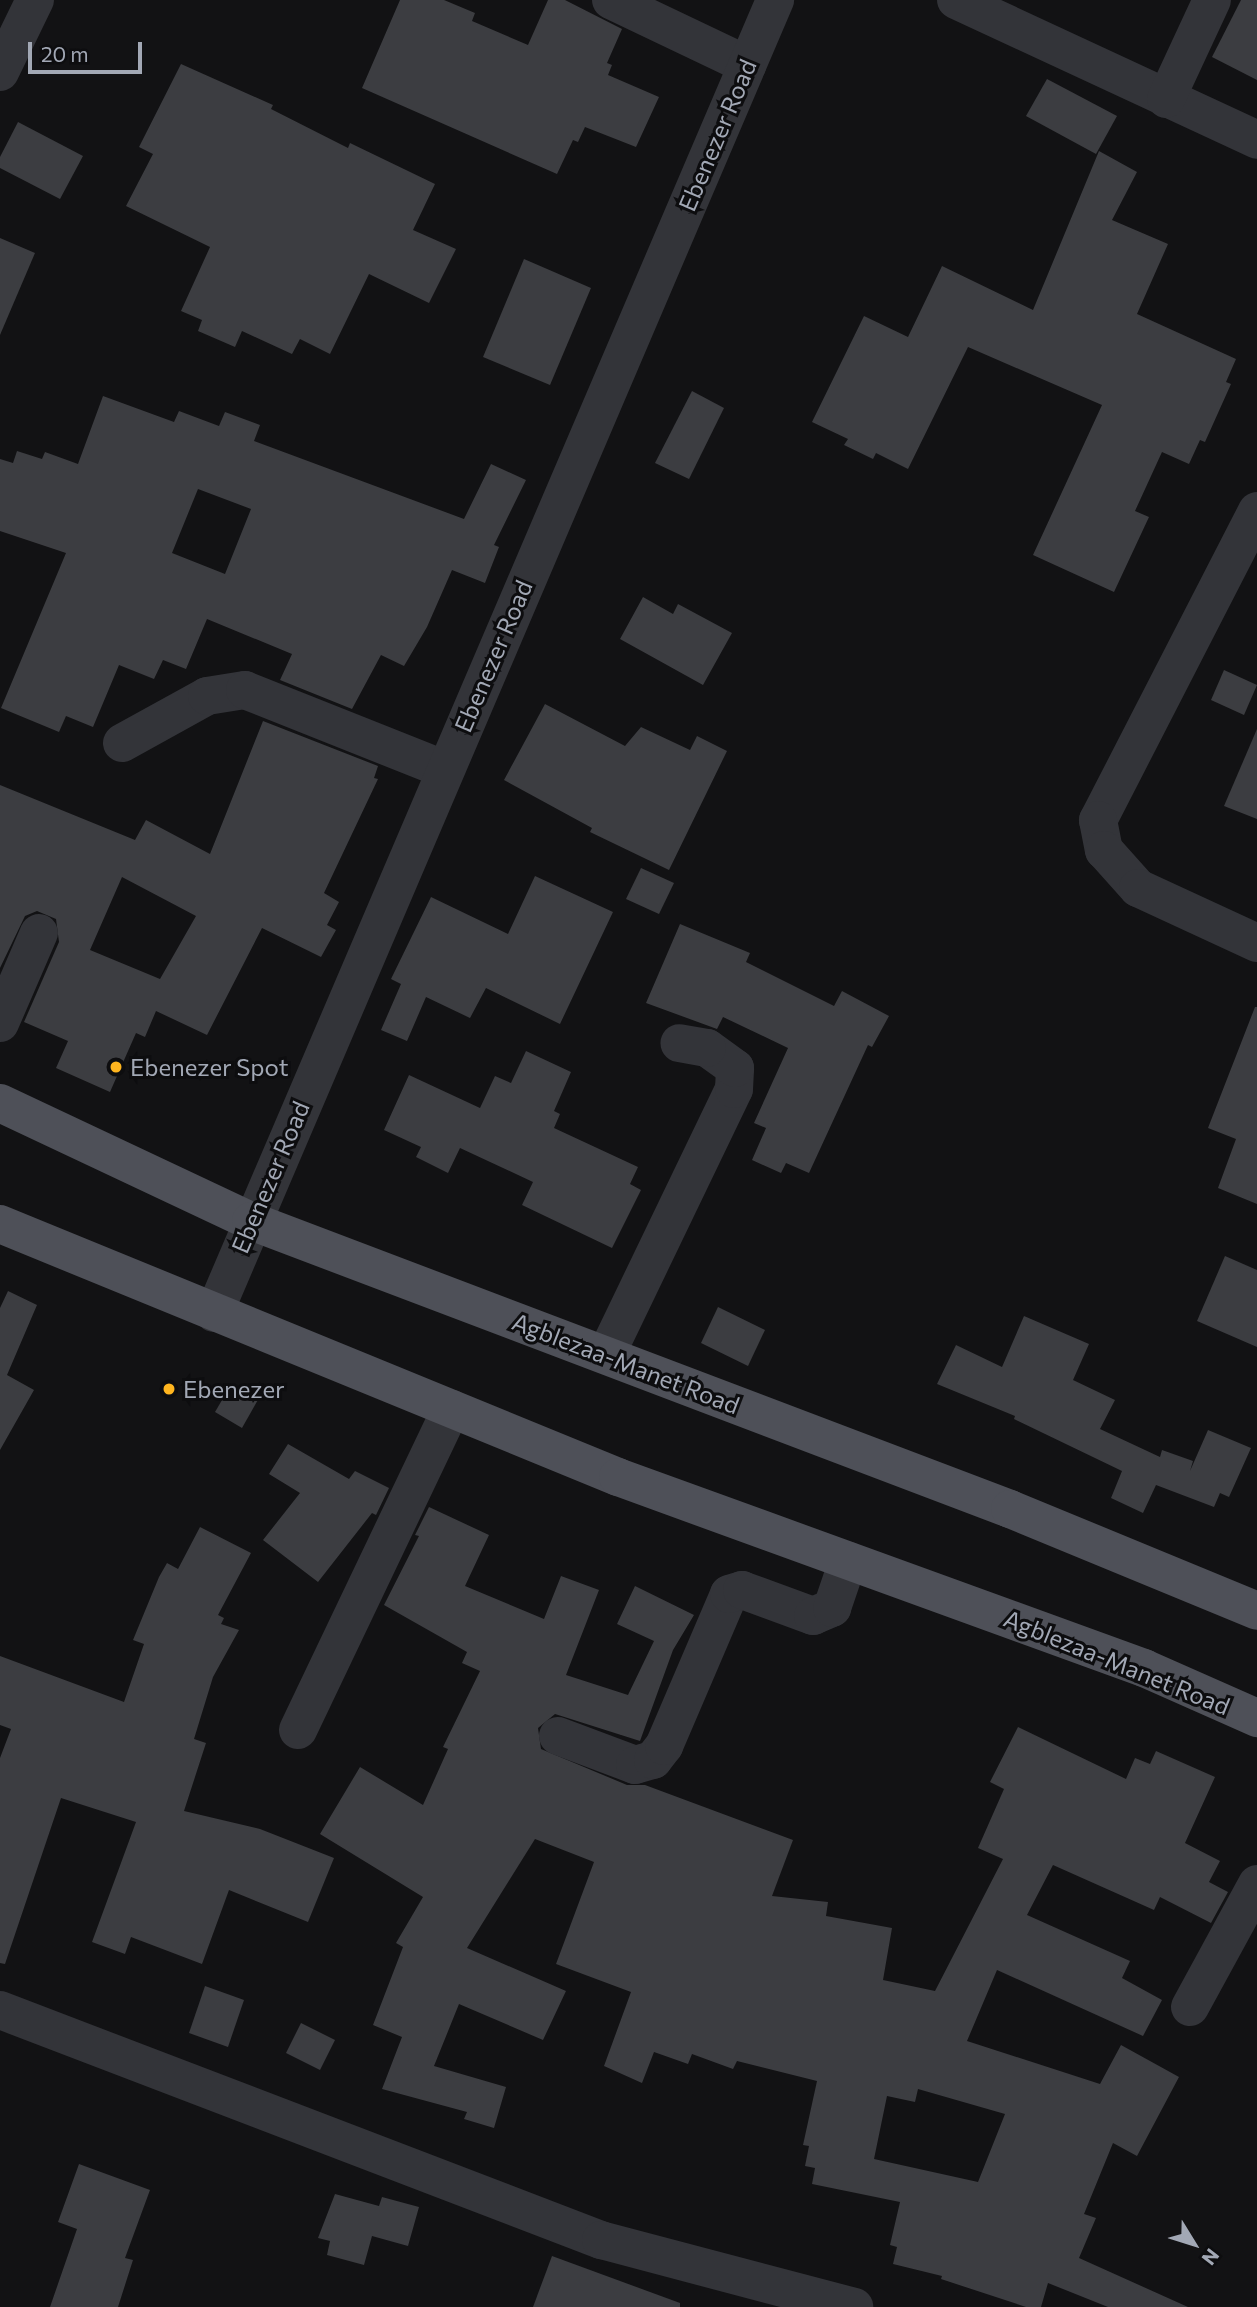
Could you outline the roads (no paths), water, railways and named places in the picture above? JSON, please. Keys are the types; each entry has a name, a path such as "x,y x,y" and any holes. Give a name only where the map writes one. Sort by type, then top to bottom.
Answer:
{"main road":[{"name":"Agblezaa-Manet Road","path":"0,1102 251,1221 1010,1509 1257,1611"},
{"name":"Agblezaa-Manet Road","path":"0,1224 618,1477 1144,1668 1257,1718"}],"street":[{"path":"0,72 35,0"},
{"path":"611,0 747,65"},
{"name":"Ebenezer Road","path":"214,1313 444,769 775,0"},
{"path":"956,0 1257,140"},
{"path":"1166,99 1212,0"},
{"path":"1257,511 1098,820 1104,850 1138,888 1257,943"},
{"path":"122,743 207,696 245,690 444,769"},
{"path":"0,1023 40,933"},
{"path":"606,1356 734,1089 735,1068 707,1048 679,1043"},
{"path":"298,1730 451,1409"},
{"path":"558,1736 635,1765 653,1760 664,1746 729,1594 742,1590 813,1616 832,1608 848,1560"},
{"path":"1190,2007 1257,1884"},
{"path":"0,2010 601,2240 848,2306"}],"place":[{"name":"Ebenezer Spot","path":"116,1067"},
{"name":"Ebenezer","path":"169,1389"}]}
